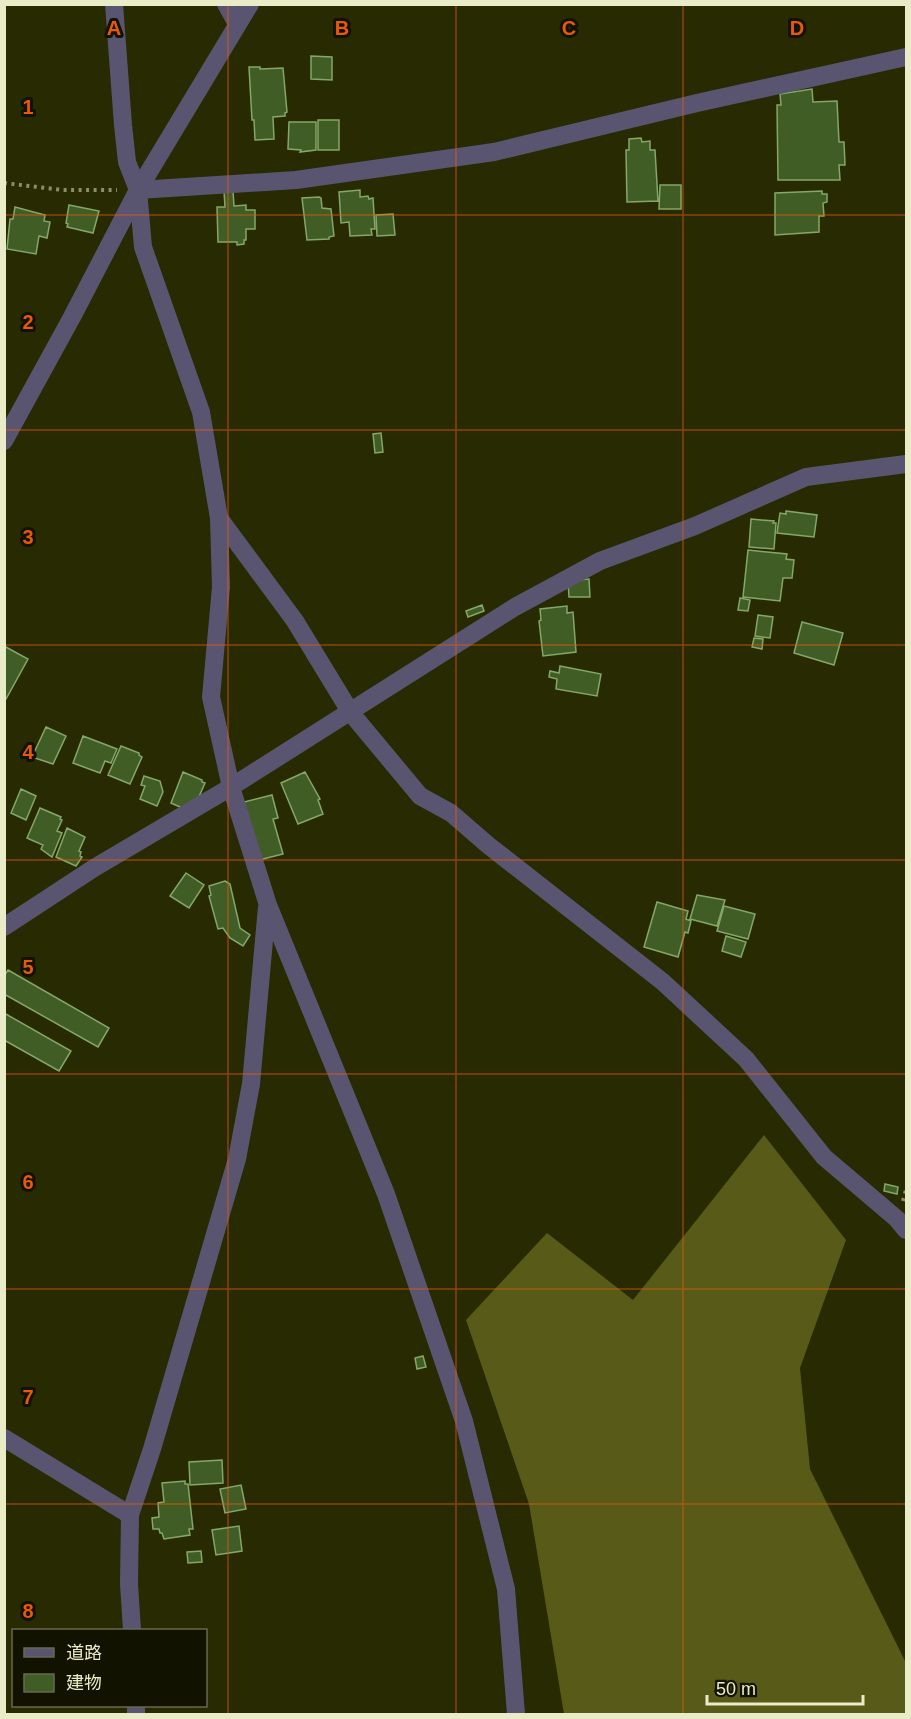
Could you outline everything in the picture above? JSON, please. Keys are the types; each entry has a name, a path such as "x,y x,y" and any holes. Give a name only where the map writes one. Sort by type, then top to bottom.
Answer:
{"street":[{"path":"114,4 127,162 138,190 143,247 201,412 219,518 221,587 211,697 231,787 267,905 386,1194 464,1421 506,1590 516,1714"},
{"path":"225,4 237,24"},
{"path":"4,441 138,190 250,4"},
{"path":"138,190 296,180 494,152 696,103 906,57"},
{"path":"4,927 94,868 351,713 515,607 600,561 695,526 806,477 906,464"},
{"path":"219,518 295,621 351,713 420,796 451,813 663,982 746,1059 824,1157 897,1219 906,1230"},
{"path":"132,1629 129,1584 130,1515 152,1449 237,1159 251,1084 267,905"},
{"path":"4,1438 130,1515"}],"path":[{"path":"4,183 63,190 138,190"}],"shaded area":[{"path":"764,1135 846,1240 800,1368 810,1469 906,1663 906,1714 564,1714 529,1504 466,1320 547,1233 633,1300"}],"building":[{"path":"311,56 332,57 332,80 311,79"},
{"path":"249,67 283,68 287,112 285,116 273,117 274,139 255,140"},
{"path":"812,89 813,102 837,101 839,142 844,142 845,165 839,165 840,180 778,180 777,105 781,105 780,94"},
{"path":"318,120 339,120 339,150 318,150"},
{"path":"289,122 316,122 316,150 300,152 301,150 288,149"},
{"path":"641,138 642,142 650,141 650,150 655,150 658,201 627,202 626,150 629,150 629,139"},
{"path":"660,185 681,185 681,209 659,209"},
{"path":"360,190 360,197 373,198 375,229 371,229 372,235 350,236 349,222 341,223 339,192"},
{"path":"224,191 233,191 234,206 246,205 246,210 255,210 255,229 246,229 244,244 218,242 217,207 225,207"},
{"path":"822,191 822,194 827,194 827,202 823,203 824,216 819,216 819,232 775,235 775,193"},
{"path":"319,197 322,208 331,209 334,236 329,239 307,240 302,198"},
{"path":"69,205 99,211 93,233 67,227"},
{"path":"15,207 45,215 44,221 50,222 47,238 39,236 36,254 7,249 10,219 13,219"},
{"path":"393,214 395,235 377,236 376,215"},
{"path":"381,433 383,452 375,453 373,434"},
{"path":"786,511 817,515 814,537 777,533 780,513 786,514"},
{"path":"751,519 776,523 774,549 749,547"},
{"path":"748,550 787,554 786,559 794,560 792,578 783,578 780,601 743,597"},
{"path":"589,579 590,597 569,597 568,581"},
{"path":"740,598 750,600 748,611 738,610"},
{"path":"482,605 484,611 468,617 466,611"},
{"path":"567,606 567,613 573,612 576,652 543,656 540,609"},
{"path":"758,615 773,617 770,638 755,636"},
{"path":"802,622 843,633 834,665 794,653"},
{"path":"754,638 763,639 762,649 752,647"},
{"path":"4,646 28,659 6,699 4,698"},
{"path":"560,666 601,674 597,696 556,689 557,679 549,677 550,671 559,673"},
{"path":"46,727 66,736 53,764 32,757"},
{"path":"83,736 117,749 111,763 105,761 100,773 73,763"},
{"path":"121,746 139,753 142,757 130,784 108,775"},
{"path":"183,772 205,783 198,799 187,810 171,803"},
{"path":"305,772 320,799 318,800 323,814 298,824 281,783"},
{"path":"144,776 160,781 163,792 157,806 140,799 145,786 141,785"},
{"path":"21,789 36,796 26,820 11,813"},
{"path":"272,795 278,818 273,819 283,854 255,861 240,803"},
{"path":"40,808 61,817 62,820 57,831 62,833 52,857 41,849 43,845 27,838"},
{"path":"67,828 85,837 79,851 82,857 76,866 56,857"},
{"path":"186,873 204,885 189,908 170,896"},
{"path":"225,881 230,884 240,928 250,935 243,946 230,938 223,928 218,929 209,896 211,895 209,886"},
{"path":"697,895 725,900 717,926 690,919"},
{"path":"657,902 688,911 686,919 691,921 688,933 685,932 678,957 644,947"},
{"path":"724,906 755,914 748,939 717,931"},
{"path":"726,936 746,942 741,957 722,951"},
{"path":"8,970 109,1028 98,1047 4,994 4,976"},
{"path":"4,1013 71,1051 59,1071 4,1040"},
{"path":"885,1184 898,1187 897,1194 884,1191"},
{"path":"423,1356 426,1367 417,1369 415,1358"},
{"path":"222,1460 223,1483 190,1485 189,1462"},
{"path":"185,1481 185,1484 188,1484 193,1529 189,1529 190,1535 164,1539 159,1529 153,1529 152,1518 159,1517 158,1503 164,1502 162,1483"},
{"path":"241,1485 246,1509 225,1513 220,1489"},
{"path":"239,1526 242,1551 216,1555 212,1530"},
{"path":"201,1551 202,1562 188,1563 187,1552"}]}
